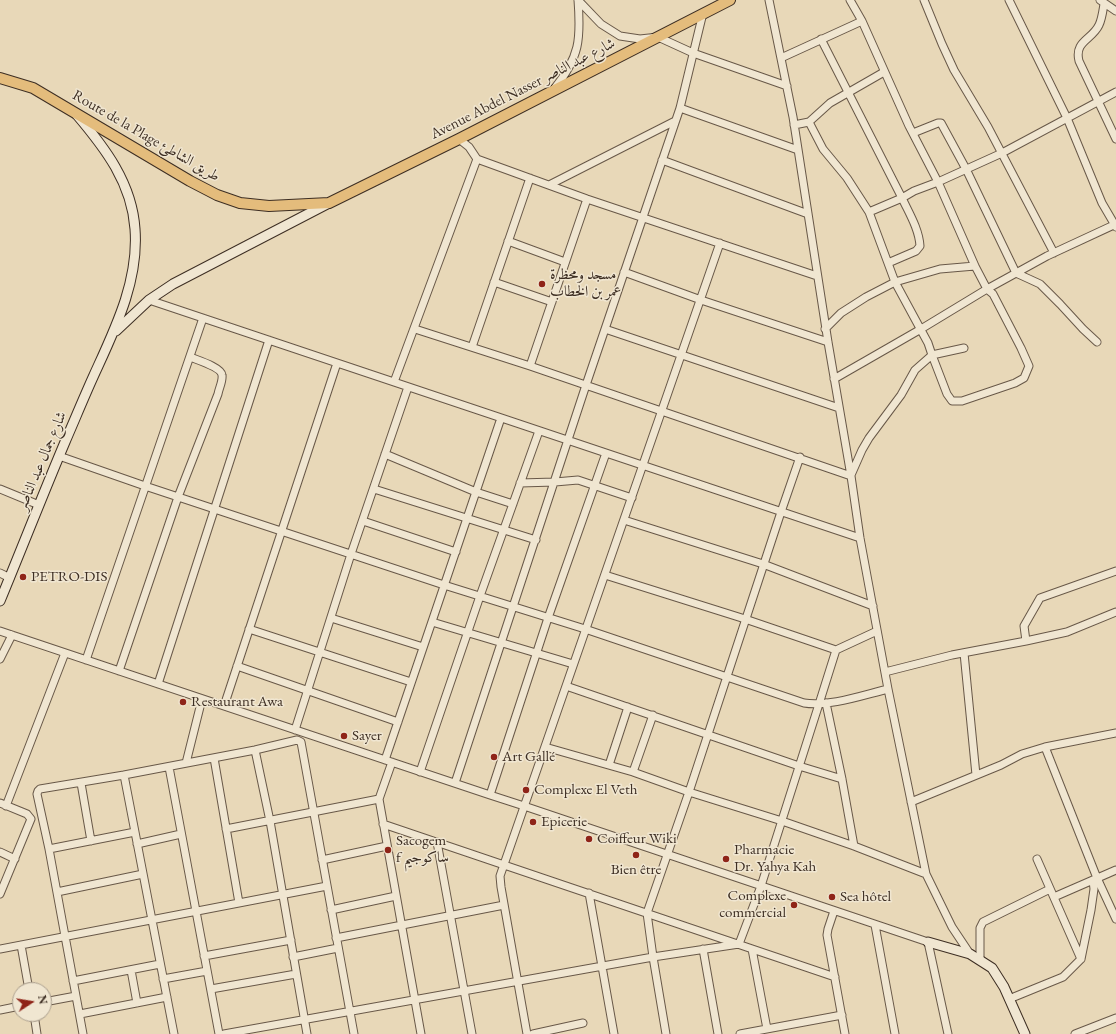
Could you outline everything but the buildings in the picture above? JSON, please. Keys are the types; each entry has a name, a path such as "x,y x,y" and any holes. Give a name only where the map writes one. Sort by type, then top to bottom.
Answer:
{"main road":[{"name":"Avenue Abdel Nasser شارع عبد الناصر","path":"329,203 550,93 704,12 730,0"},
{"name":"Route de la Plage طريق الشاطئ","path":"0,78 33,88 190,181 217,195 240,203 269,206 329,203"},
{"name":"شارع جمال عبد الناصر","path":"0,601 59,456 113,334 127,298 135,260 135,227 132,210 122,180 115,165 100,142 74,112"},
{"name":"شارع جمال عبد الناصر","path":"113,334 149,300 187,276 329,203"},
{"path":"928,942 970,954 992,968 1009,999 1025,1034"}],"street":[{"path":"578,0 600,24 620,36 640,39 658,37 693,53 786,86"},
{"path":"550,93 570,67 578,45 580,30 578,0"},
{"path":"769,0 794,125 825,328 851,476 860,538 888,689 926,874 952,927 970,954"},
{"path":"808,122 823,150 847,178 869,212 895,282 928,343 947,394 952,401 962,401 1015,383 1024,378 1029,366 1021,348 993,294 986,289 938,182 884,72 862,20 850,0"},
{"path":"924,0 954,70 1002,153 1054,253"},
{"path":"834,379 921,329 986,289 1054,253 1115,225 1102,202 1067,118 1009,0"},
{"path":"1116,11 1102,2 1100,25 1092,36 1082,43 1077,55 1116,138"},
{"path":"455,783 586,385 680,108 704,12"},
{"path":"781,58 862,20"},
{"path":"821,39 902,198 920,239 920,246 916,251 888,263"},
{"path":"794,125 808,122 830,103 884,72"},
{"path":"869,212 1002,153 1116,92"},
{"path":"680,108 798,150"},
{"path":"549,185 675,121"},
{"path":"913,133 938,123 942,123 1016,273 1040,284 1082,329 1097,342"},
{"path":"459,139 469,147 477,159 642,218 817,276"},
{"path":"394,382 477,159"},
{"path":"662,160 808,214"},
{"path":"472,347 530,178"},
{"path":"530,366 587,199"},
{"path":"508,241 565,262"},
{"path":"527,1034 500,876 720,243"},
{"path":"825,328 842,313 860,301 895,282 940,270 975,266"},
{"path":"624,272 701,300 828,342"},
{"path":"494,282 552,302"},
{"path":"149,300 860,538"},
{"path":"86,660 203,318"},
{"path":"414,329 662,410 851,476"},
{"path":"605,329 839,408"},
{"path":"158,684 269,340"},
{"path":"851,476 869,438 901,395 915,370 932,355 964,348"},
{"path":"119,671 178,497 218,394 222,378 218,369 190,357"},
{"path":"224,706 337,363"},
{"path":"295,730 408,386"},
{"path":"385,760 501,418"},
{"path":"420,772 467,633 539,431"},
{"path":"490,795 548,618 606,453"},
{"path":"386,454 476,492 513,504"},
{"path":"59,456 178,497 444,585 585,629 804,703 823,704 888,689"},
{"path":"666,1034 647,913 689,792 780,512 800,457"},
{"path":"520,483 578,480 632,498"},
{"path":"0,489 39,505"},
{"path":"374,489 503,531 536,540"},
{"path":"624,520 764,564 873,606"},
{"path":"363,521 456,552"},
{"path":"1026,641 1024,626 1040,598 1116,571"},
{"path":"0,573 10,578"},
{"path":"605,575 745,619 836,650 878,631"},
{"path":"885,672 964,653 1067,632 1116,612"},
{"path":"331,618 423,647"},
{"path":"432,622 501,644 573,664"},
{"path":"249,629 411,682"},
{"path":"0,631 928,942 948,1034"},
{"path":"0,659 12,635"},
{"path":"739,944 761,886 799,766 823,704 836,650"},
{"path":"0,894 30,818 27,814 3,804 65,653"},
{"path":"964,653 976,775"},
{"path":"237,666 398,722"},
{"path":"566,686 799,766 842,779"},
{"path":"186,763 202,699"},
{"path":"823,704 842,779 854,846"},
{"path":"609,766 628,707"},
{"path":"633,772 652,715"},
{"path":"911,802 1022,754 1045,747 1116,733"},
{"path":"83,1034 37,792 40,789 124,776 255,750 295,740 300,741 354,1034"},
{"path":"545,747 633,772 689,792 782,821 854,846 926,874"},
{"path":"1045,747 1095,879 1116,919"},
{"path":"255,750 270,821 307,1034"},
{"path":"214,758 239,903"},
{"path":"392,762 379,799 421,1034"},
{"path":"169,767 219,1034"},
{"path":"124,776 174,1034"},
{"path":"81,783 91,841"},
{"path":"226,829 379,799"},
{"path":"383,824 835,977"},
{"path":"49,849 135,832"},
{"path":"137,844 181,834"},
{"path":"437,842 472,1034"},
{"path":"322,860 387,846"},
{"path":"0,852 15,858"},
{"path":"1037,859 1081,959"},
{"path":"1054,897 1116,870"},
{"path":"57,892 143,874"},
{"path":"1009,999 1063,977 1081,959 1091,910 1095,879"},
{"path":"0,950 327,886"},
{"path":"980,959 980,928 982,922 1050,889"},
{"path":"589,894 614,1034"},
{"path":"331,910 396,896"},
{"path":"336,938 504,905"},
{"path":"834,911 828,929 828,934 845,1034"},
{"path":"875,925 895,1034"},
{"path":"204,956 291,940"},
{"path":"224,1034 653,957 739,944"},
{"path":"21,946 28,982"},
{"path":"293,957 338,948"},
{"path":"703,949 718,1034"},
{"path":"752,949 767,1029"},
{"path":"74,981 160,964"},
{"path":"131,970 137,1003"},
{"path":"163,980 207,971"},
{"path":"211,989 296,974"},
{"path":"52,1000 76,996"},
{"path":"80,1014 166,997"},
{"path":"0,1010 12,1008"},
{"path":"740,1034 842,1015"},
{"path":"1075,1034 1116,1018"},
{"path":"35,1022 37,1034"},
{"path":"533,1034 583,1023"}],"place":[{"name":"مسجد ومحظرة عمر بن الخطاب","path":"542,284"},
{"name":"PETRO-DIS","path":"23,577"},
{"name":"Restaurant Awa","path":"183,702"},
{"name":"Sayer","path":"344,736"},
{"name":"Art Gallé","path":"494,757"},
{"name":"Complexe El Veth","path":"526,790"},
{"name":"Epicerie","path":"533,822"},
{"name":"Coiffeur Wiki","path":"589,839"},
{"name":"Sacogem f ساكوجيم","path":"388,850"},
{"name":"Bien être","path":"636,855"},
{"name":"Pharmacie Dr. Yahya Kah","path":"726,859"},
{"name":"Sea hôtel","path":"832,897"},
{"name":"Complexe commercial","path":"794,905"}]}
